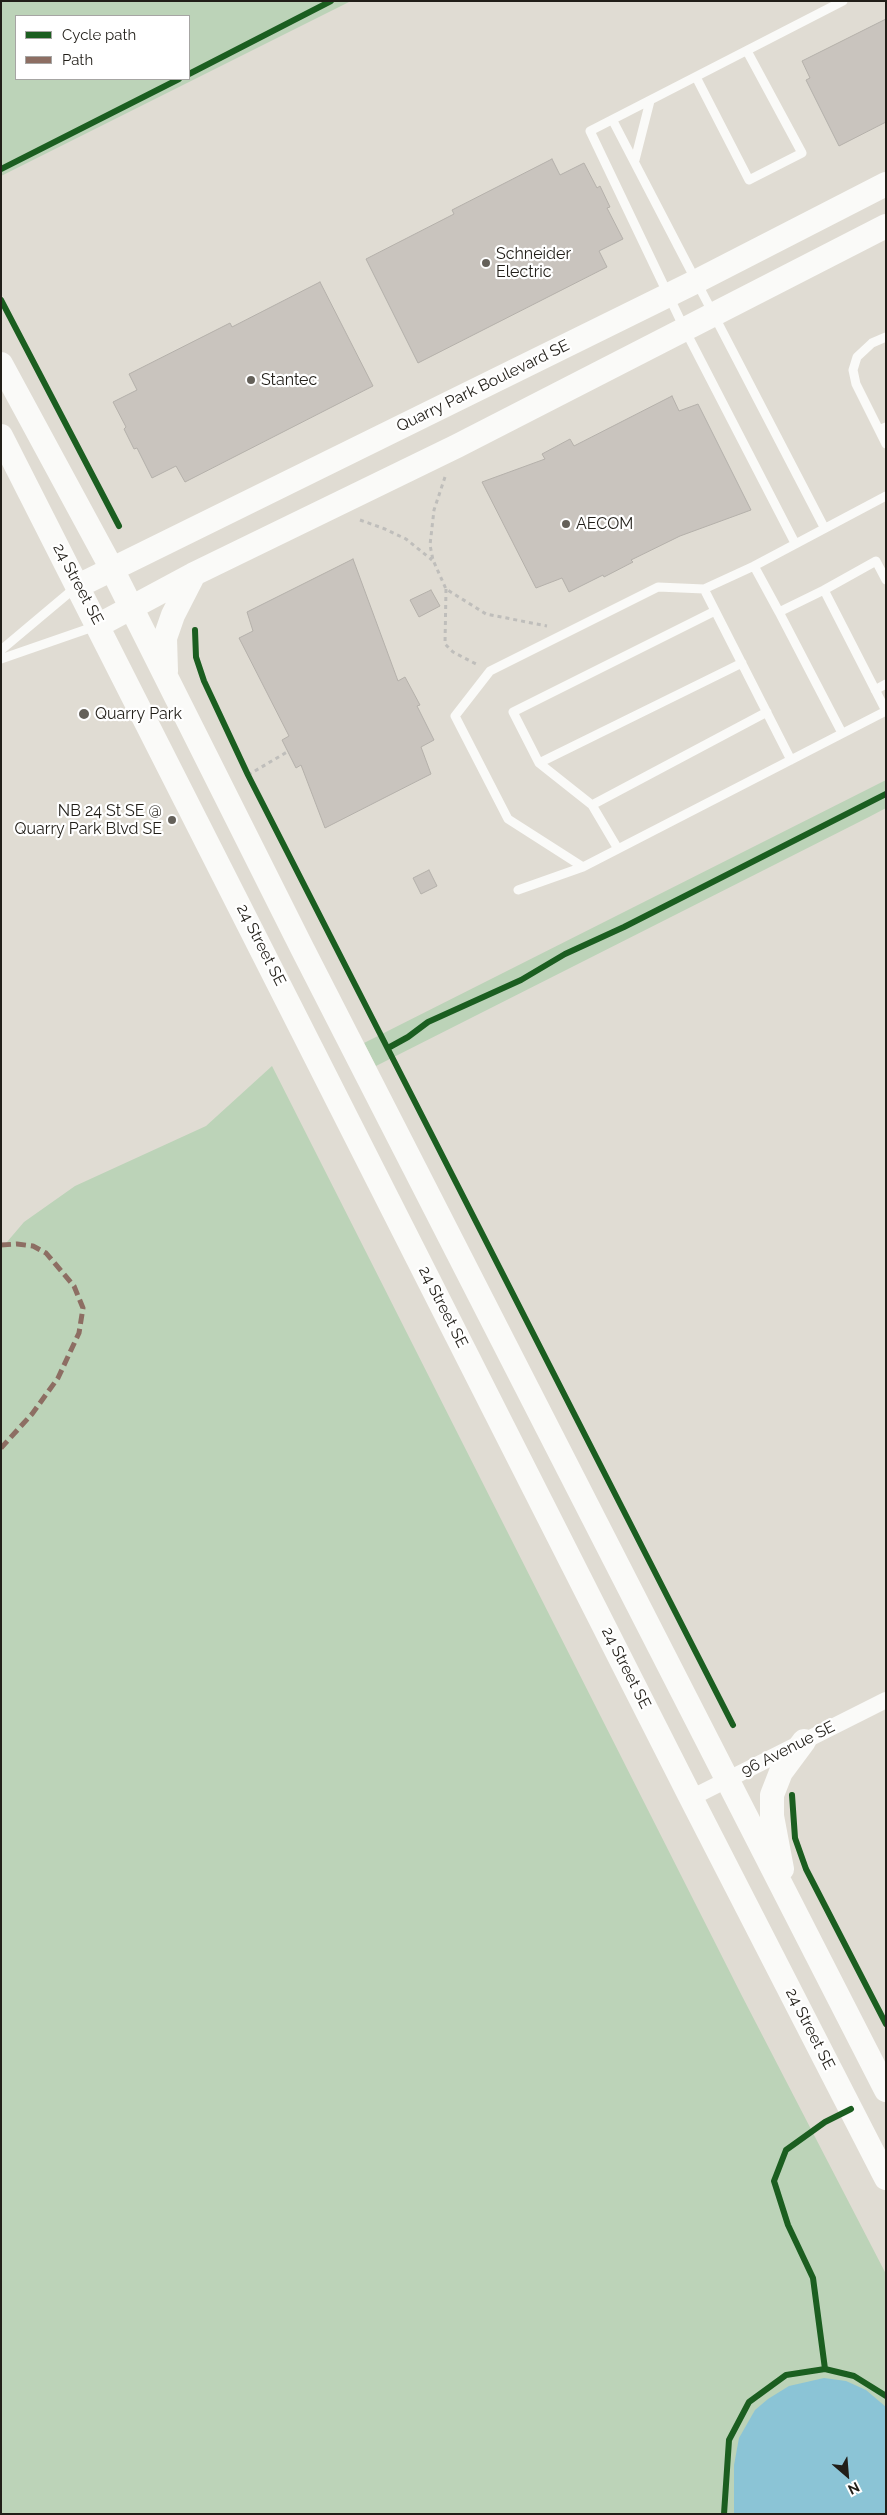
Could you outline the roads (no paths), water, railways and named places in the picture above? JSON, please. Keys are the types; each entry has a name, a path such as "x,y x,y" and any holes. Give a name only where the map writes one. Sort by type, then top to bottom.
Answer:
{"main road":[{"name":"Quarry Park Boulevard SE","path":"78,586 697,281 886,184"},
{"path":"99,625 194,574 372,488 713,316 886,226"},
{"path":"1,364 112,569 886,2090"},
{"name":"24 Street SE","path":"1,436 99,625 691,1798 886,2178"},
{"path":"166,678 165,638 173,615 194,574"},
{"path":"791,1905 778,1853 772,1816 772,1795 782,1772 804,1741"}],"street":[{"name":"96 Avenue SE","path":"691,1798 886,1700"}],"lane":[{"path":"795,543 685,330 670,294 590,131 613,121 843,1"},
{"path":"696,78 749,180 758,176 802,153 748,51"},
{"path":"635,160 650,101"},
{"path":"613,121 635,160 713,316 824,528"},
{"path":"886,337 872,343 857,357 853,370 856,384 882,428 886,444"},
{"path":"583,867 508,819 455,716 490,671 567,630 658,587 704,589 754,566 886,496"},
{"path":"779,612 876,561 886,580"},
{"path":"754,566 842,733"},
{"path":"1,650 78,586"},
{"path":"704,589 791,760"},
{"path":"518,890 583,867 886,711 824,590"},
{"path":"618,849 592,804 539,763 513,712 716,611"},
{"path":"1,659 99,625"},
{"path":"539,763 742,663"},
{"path":"875,690 886,684"},
{"path":"592,804 767,712"}],"water":[{"path":"824,2378 846,2381 866,2390 886,2407 886,2514 734,2514 734,2465 739,2438 755,2410 789,2386"}],"place":[{"name":"Schneider Electric","path":"486,263"},
{"name":"Stantec","path":"251,380"},
{"name":"AECOM","path":"566,524"},
{"name":"Quarry Park","path":"84,714"},
{"name":"NB 24 St SE @ Quarry Park Blvd SE","path":"172,820"}]}
